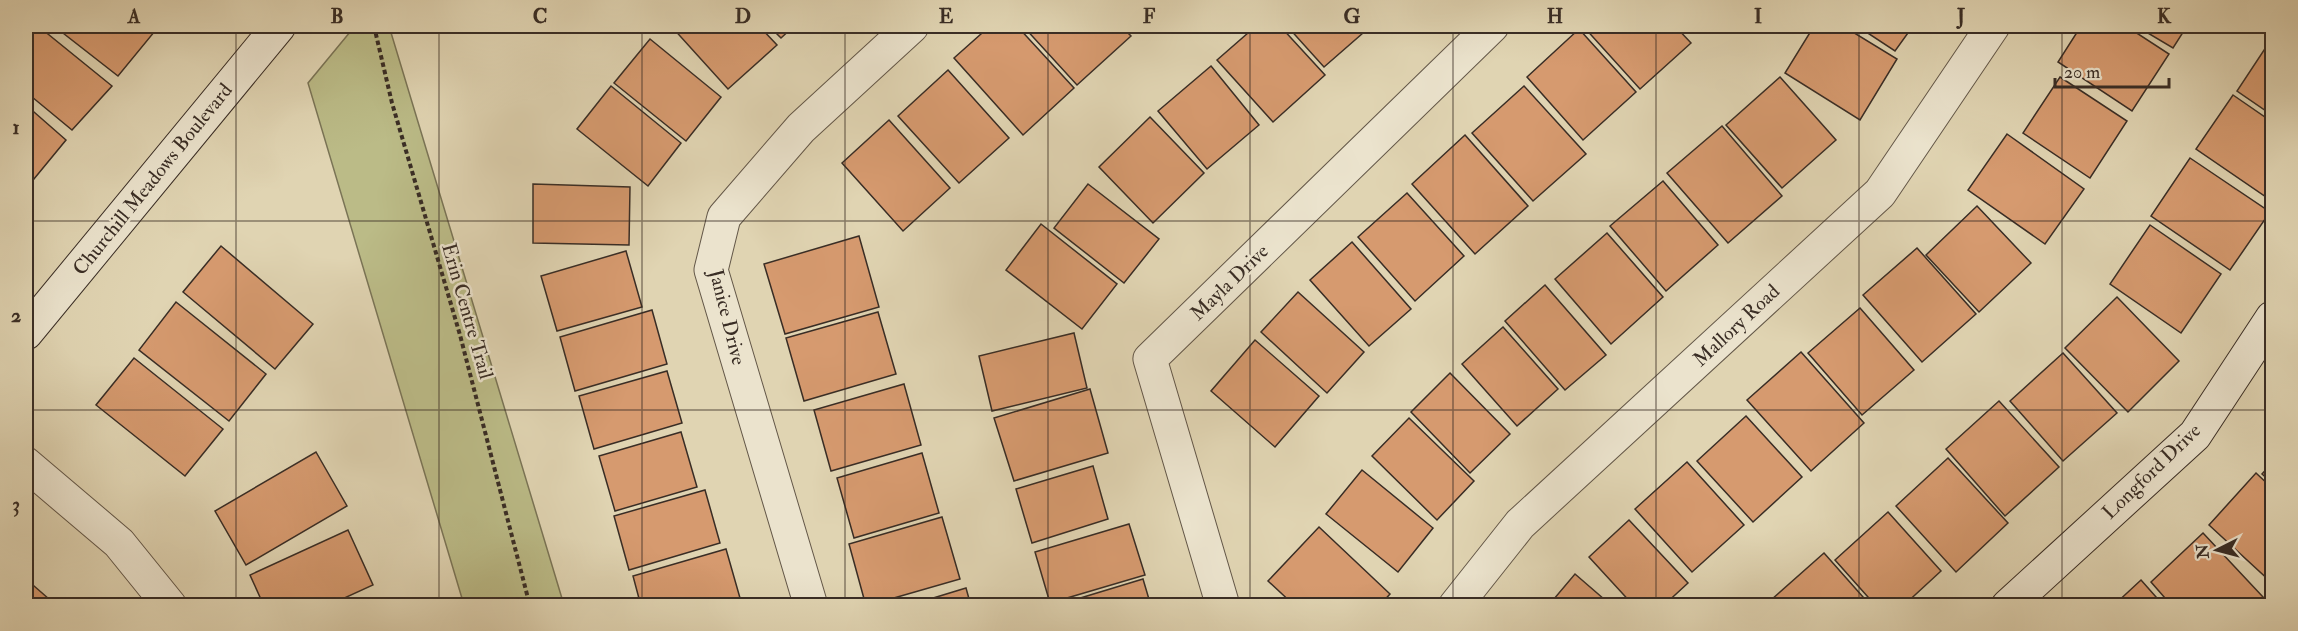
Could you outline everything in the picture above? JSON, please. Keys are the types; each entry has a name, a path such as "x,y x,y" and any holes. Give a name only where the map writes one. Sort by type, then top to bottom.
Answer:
{"street":[{"name":"Churchill Meadows Boulevard","path":"26,333 279,26"},
{"name":"Janice Drive","path":"811,606 711,270 723,217 801,128 912,26"},
{"name":"Mayla Drive","path":"1223,606 1150,359 1492,26"},
{"name":"Mallory Road","path":"1455,606 1520,524 1880,193 1993,26"},
{"name":"Longford Drive","path":"2008,606 2195,435 2272,318"},
{"path":"26,464 119,543 170,606"}],"path":[{"name":"Erin Centre Trail","path":"374,26 392,103 460,335 530,606"}],"green space":[{"path":"355,26 389,26 564,605 464,605 308,83"}],"building":[{"path":"26,26 38,26 112,86 72,130 26,92"},
{"path":"54,26 148,26 155,31 118,76"},
{"path":"671,26 759,26 777,45 728,89"},
{"path":"769,26 794,26 781,38"},
{"path":"990,26 1017,26 1074,88 1023,135 954,58"},
{"path":"1023,26 1121,26 1131,36 1077,85"},
{"path":"1256,26 1280,26 1325,75 1273,122 1217,60"},
{"path":"1287,26 1371,26 1324,67"},
{"path":"1583,26 1675,26 1691,43 1640,89"},
{"path":"1814,26 1843,26 1897,59 1860,120 1785,73"},
{"path":"1857,26 1913,26 1895,51"},
{"path":"2081,26 2126,26 2169,54 2132,111 2058,62"},
{"path":"2136,26 2187,26 2173,48"},
{"path":"1579,29 1636,92 1583,140 1527,77"},
{"path":"2272,38 2272,115 2237,91"},
{"path":"650,39 721,97 686,141 614,83"},
{"path":"1211,66 1259,125 1207,169 1158,111"},
{"path":"948,70 1009,138 959,183 898,116"},
{"path":"1780,77 1836,140 1782,188 1726,125"},
{"path":"2060,77 2127,121 2090,178 2023,133"},
{"path":"611,86 681,143 648,186 577,129"},
{"path":"1524,86 1586,154 1533,201 1472,133"},
{"path":"2233,95 2272,122 2272,201 2196,149"},
{"path":"26,105 66,140 29,185 26,183"},
{"path":"1150,117 1204,173 1153,223 1099,167"},
{"path":"889,120 950,188 903,231 842,163"},
{"path":"1722,126 1782,196 1728,243 1667,173"},
{"path":"2007,134 2084,189 2045,244 1968,190"},
{"path":"1465,135 1528,206 1475,254 1412,184"},
{"path":"2190,158 2270,212 2230,270 2151,216"},
{"path":"1663,181 1718,245 1666,291 1610,226"},
{"path":"533,184 630,187 629,245 533,243"},
{"path":"1088,184 1159,239 1124,283 1054,228"},
{"path":"1407,193 1464,256 1415,301 1358,237"},
{"path":"1977,206 2031,263 1979,312 1926,255"},
{"path":"1041,224 1117,284 1082,329 1006,270"},
{"path":"2150,225 2221,274 2181,333 2110,284"},
{"path":"1607,233 1663,297 1611,344 1555,279"},
{"path":"859,236 879,307 785,334 764,264"},
{"path":"1352,242 1411,309 1369,346 1310,280"},
{"path":"221,246 313,324 275,369 183,292"},
{"path":"1917,248 1976,314 1922,362 1863,295"},
{"path":"626,251 642,307 557,331 541,276"},
{"path":"1545,285 1606,355 1565,390 1505,321"},
{"path":"1298,292 1364,352 1327,393 1261,332"},
{"path":"2117,297 2179,361 2128,412 2065,348"},
{"path":"176,302 266,374 229,421 139,350"},
{"path":"1860,308 1914,370 1862,415 1808,353"},
{"path":"652,310 667,364 575,391 560,337"},
{"path":"878,312 896,374 804,401 786,338"},
{"path":"1503,327 1558,389 1517,426 1462,364"},
{"path":"1074,333 1087,388 992,411 979,356"},
{"path":"1255,340 1319,396 1275,447 1211,391"},
{"path":"1801,352 1864,423 1811,471 1747,400"},
{"path":"2063,353 2117,413 2063,461 2010,401"},
{"path":"134,358 223,429 185,476 96,405"},
{"path":"667,371 682,423 594,449 579,396"},
{"path":"1450,373 1510,434 1470,473 1411,412"},
{"path":"904,384 921,445 831,471 814,410"},
{"path":"1090,389 1108,453 1014,481 994,418"},
{"path":"1999,401 2059,467 2005,516 1946,449"},
{"path":"1746,416 1802,477 1753,522 1697,461"},
{"path":"1409,418 1474,481 1437,520 1372,456"},
{"path":"681,432 697,487 615,511 599,456"},
{"path":"316,452 347,506 246,565 215,511"},
{"path":"922,453 939,513 854,538 837,478"},
{"path":"1948,458 2008,523 1956,572 1896,506"},
{"path":"1687,462 1744,525 1692,572 1635,509"},
{"path":"2272,463 2272,483 2262,474"},
{"path":"1093,466 1108,519 1032,543 1016,489"},
{"path":"1362,470 1433,528 1398,572 1326,514"},
{"path":"2256,473 2272,488 2272,583 2209,525"},
{"path":"705,490 720,543 629,570 614,516"},
{"path":"1888,512 1941,571 1903,606 1876,606 1835,560"},
{"path":"942,517 960,579 866,606 849,544"},
{"path":"1629,520 1688,583 1663,606 1634,606 1589,557"},
{"path":"1129,524 1145,575 1050,603 1035,552"},
{"path":"1319,527 1390,594 1379,606 1295,606 1268,581"},
{"path":"348,530 373,585 327,606 264,606 250,575"},
{"path":"2203,533 2263,597 2254,606 2172,606 2151,582"},
{"path":"726,549 742,605 641,606 633,576"},
{"path":"1824,553 1871,606 1777,606 1771,600"},
{"path":"1575,574 1612,606 1548,606"},
{"path":"26,579 57,606 26,606"},
{"path":"1143,579 1151,606 1054,606"},
{"path":"2141,580 2164,606 2113,606"},
{"path":"966,588 971,606 907,606"}]}
